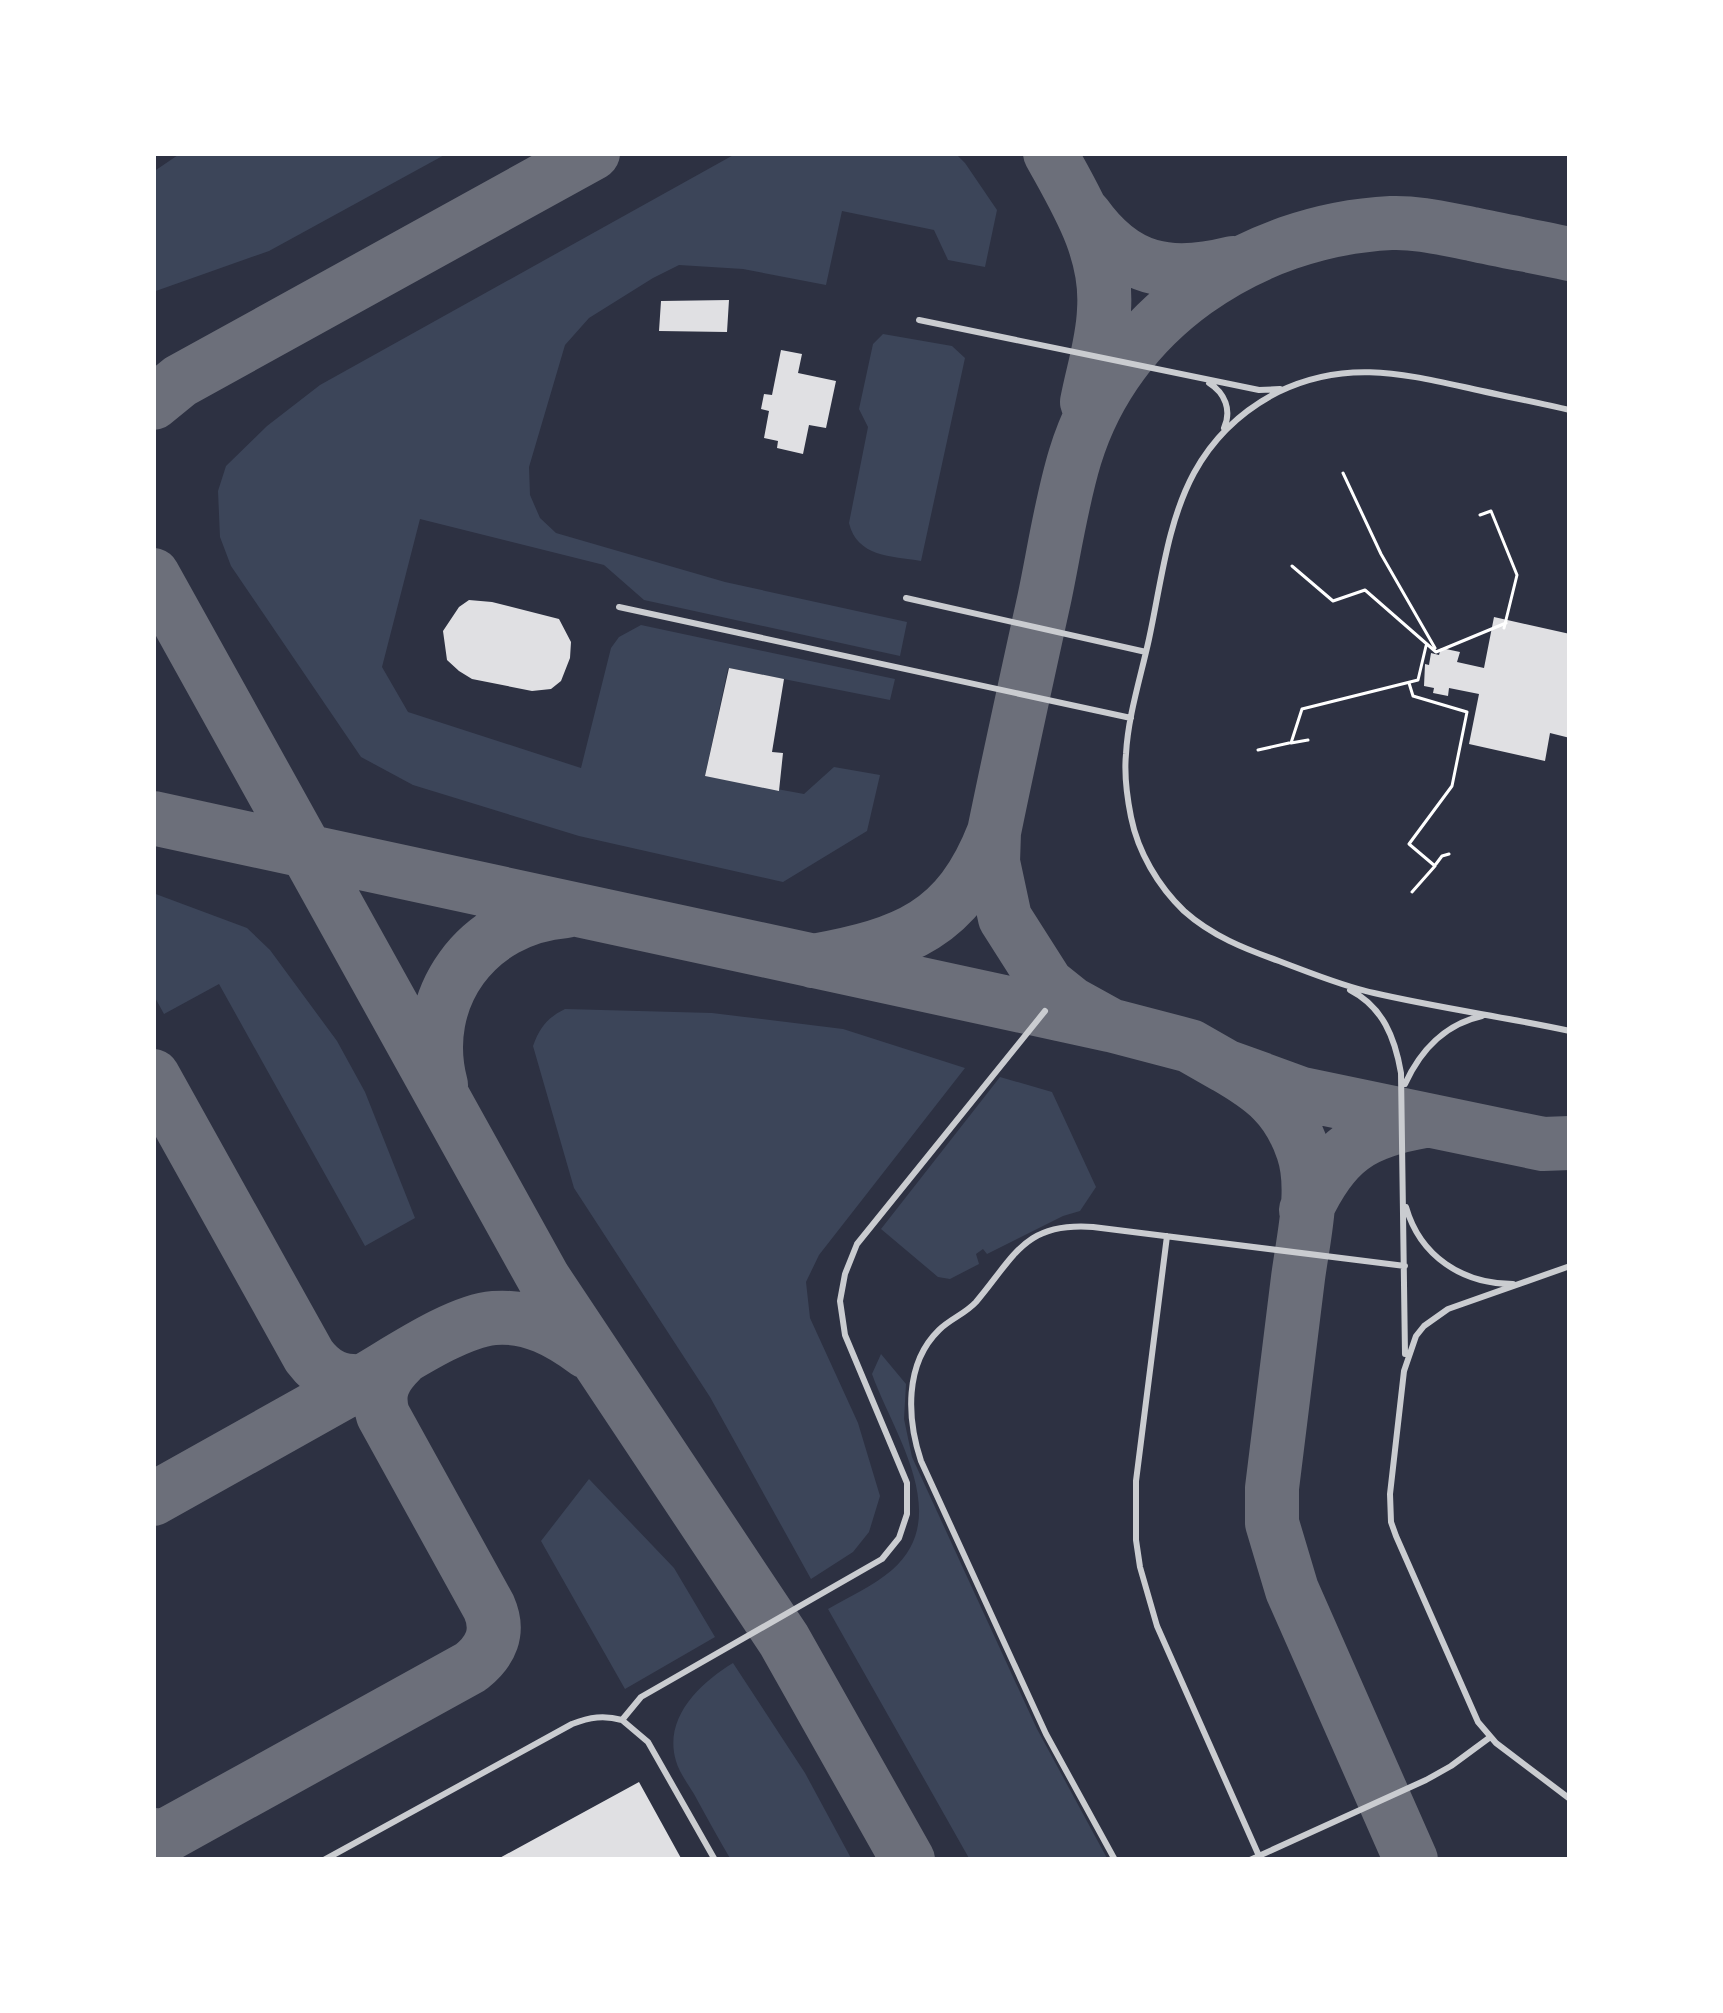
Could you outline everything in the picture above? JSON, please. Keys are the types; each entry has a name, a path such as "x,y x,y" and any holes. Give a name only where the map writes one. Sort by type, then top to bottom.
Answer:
{"lane":[{"path":"919,320 1259,390 1343,373 1384,372 1570,410"},
{"path":"1194,377 1218,389 1228,419 1194,473 1179,510 1131,718 1126,756 1132,824 1147,862 1171,897 1201,924 1239,946 1374,993 1570,1030"},
{"path":"1217,440 1248,411 1295,385"},
{"path":"907,598 1146,652"},
{"path":"619,607 1131,718"},
{"path":"1336,982 1359,994 1379,1014 1394,1040 1403,1093 1404,1371 1390,1522 1478,1722 1489,1738 1570,1798"},
{"path":"622,1720 641,1697 882,1559 899,1538 907,1514 907,1483 845,1335 840,1301 845,1274 857,1244 1045,1011"},
{"path":"1403,1093 1410,1073 1435,1040 1470,1018 1496,1016"},
{"path":"1403,1195 1414,1227 1437,1258 1480,1281 1522,1282"},
{"path":"1115,1860 1046,1734 929,1479 915,1443 911,1406 917,1367 931,1340 971,1307 1020,1247 1054,1228 1079,1226 1405,1266"},
{"path":"1167,1236 1136,1481 1136,1540 1157,1626 1254,1858 1426,1780 1489,1738"},
{"path":"1404,1371 1416,1336 1435,1316 1570,1266"},
{"path":"324,1860 572,1724 607,1716 622,1720 648,1742 715,1860"}],"path":[{"path":"1343,472 1381,554 1436,650"},
{"path":"1292,566 1333,601 1365,590 1436,652 1505,626 1517,575 1491,511 1480,514"},
{"path":"1291,743 1302,709 1418,680 1427,645"},
{"path":"1409,682 1413,696 1467,712 1452,786 1409,844 1435,866"},
{"path":"1258,750 1308,740"},
{"path":"1412,892 1442,856 1449,854"}],"shaded area":[{"path":"181,153 448,153 269,251 153,292 153,172"},
{"path":"737,153 955,153 997,210 985,267 948,260 934,230 842,211 826,285 743,269 679,265 653,278 589,318 565,345 529,467 530,495 540,518 556,533 725,582 907,622 900,656 644,600 604,565 420,519 382,667 408,712 581,768 611,648 619,637 641,625 895,679 890,700 728,668 705,776 804,794 834,767 880,775 867,831 783,882 579,836 413,785 361,757 231,566 220,537 218,491 226,466 320,385"},
{"path":"883,334 952,346 965,358 921,561 867,549 849,523 868,427 859,409 873,344"},
{"path":"153,893 247,928 270,950 337,1041 365,1092 415,1218 365,1246 219,984 164,1014 153,994"},
{"path":"565,1009 712,1013 843,1029 965,1068 819,1255 806,1282 810,1318 858,1423 880,1496 869,1532 853,1552 811,1579 710,1397 574,1188 533,1046 545,1024"},
{"path":"1000,1077 1052,1092 1096,1187 1080,1211 987,1254 983,1249 976,1254 979,1264 950,1279 938,1277 881,1229"},
{"path":"881,1354 906,1384 904,1419 912,1457 1037,1729 1108,1860 970,1860 828,1609 892,1570 910,1548 918,1525 913,1474 872,1374"},
{"path":"589,1479 674,1568 715,1637 625,1689 541,1541"},
{"path":"733,1663 805,1773 852,1860 731,1860 679,1769 673,1745 687,1703"}],"building":[{"path":"729,300 727,332 659,331 661,301"},
{"path":"781,350 802,354 798,373 836,381 826,428 809,425 803,454 777,448 778,441 764,438 769,411 761,409 764,394 772,395"},
{"path":"469,600 559,619 571,642 561,681 551,689 532,691 472,679 459,671 447,660 443,631"},
{"path":"1494,617 1570,634 1570,738 1550,733 1545,761 1469,744 1479,694 1449,688 1448,696 1424,686 1425,664 1441,648 1460,652 1457,662 1484,668"},
{"path":"729,668 784,679 772,752 783,753 779,791 705,776"},
{"path":"639,1782 682,1860 496,1860"}],"taxiway":[{"path":"153,403 180,381 593,153"},
{"path":"1050,153 1089,228 1101,267 1103,322 1087,402"},
{"path":"1085,215 1116,248 1150,266 1188,270 1233,263"},
{"path":"813,961 875,947 924,925 945,909 980,864 994,832 1075,457 1095,408 1122,363 1156,324 1196,291 1240,264 1288,243 1339,229 1411,224 1570,254"},
{"path":"153,575 544,1279 784,1640 908,1860"},
{"path":"153,818 1110,1025"},
{"path":"994,832 993,862 1005,918 1047,984 1110,1025 1190,1046 1225,1066 1302,1094 1543,1144 1570,1143"},
{"path":"441,1085 438,1022 462,968 481,946 506,929 566,911"},
{"path":"1225,1066 1282,1110 1307,1166 1307,1214 1272,1488 1272,1523 1292,1590 1411,1860"},
{"path":"153,1076 309,1356 333,1377 365,1381"},
{"path":"1306,1210 1327,1172 1352,1147 1383,1131 1425,1121"},
{"path":"153,1499 462,1326 494,1318 532,1322 587,1352"},
{"path":"153,1835 165,1836 471,1667 488,1648 494,1625 489,1607 383,1415 383,1385 401,1360"}]}
